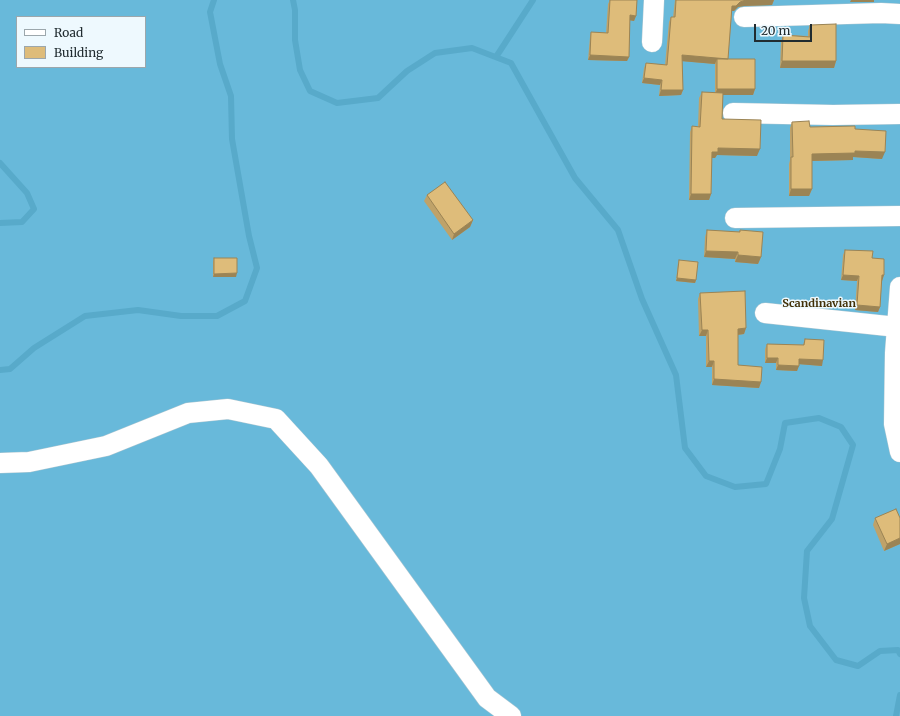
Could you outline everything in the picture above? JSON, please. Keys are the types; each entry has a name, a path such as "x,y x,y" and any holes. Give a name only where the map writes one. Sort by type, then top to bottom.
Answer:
{"street":[{"path":"652,42 654,0"},
{"path":"744,17 881,13 900,14"},
{"path":"733,114 900,114"},
{"path":"735,218 900,216"},
{"path":"899,442 894,424 900,287"},
{"path":"765,313 898,332"},
{"path":"0,463 29,462 106,446 188,413 228,409 276,419 319,466 487,698 511,716"}],"shaded area":[{"path":"0,0 900,0 900,716 0,716"}],"building":[{"path":"610,0 637,0 636,16 630,15 629,57 590,55 591,32 608,33"},
{"path":"676,0 746,0 740,2 736,6 732,6 728,59 682,55 683,90 661,90 662,80 644,78 646,63 667,65 671,17 675,17"},
{"path":"836,24 836,61 782,61 783,35 810,37 810,25"},
{"path":"717,59 755,59 755,89 717,89"},
{"path":"702,92 723,93 722,119 761,120 760,149 718,148 718,152 712,152 711,194 691,194 692,126 700,127"},
{"path":"809,121 810,127 855,126 855,129 886,131 885,152 855,151 855,153 812,154 812,189 791,189 791,157 793,157 792,122"},
{"path":"445,182 473,220 454,234 427,195"},
{"path":"707,230 763,232 761,257 738,255 738,252 706,251"},
{"path":"845,250 873,251 872,258 884,259 884,275 882,275 880,307 857,305 859,276 843,275"},
{"path":"214,258 237,258 237,273 214,274"},
{"path":"679,260 698,262 696,280 677,278"},
{"path":"745,291 746,328 738,329 738,365 762,367 761,382 714,379 714,361 709,361 708,330 702,330 700,293"},
{"path":"805,339 824,340 823,360 799,359 799,366 778,365 778,358 767,358 767,344 804,345"},
{"path":"896,509 900,518 900,538 887,544 875,518"}],"waterway":[{"path":"0,370 10,369 34,348 85,316 138,310 181,316 217,316 245,301 257,268 249,236 232,139 231,96 220,64 210,12 214,0"},
{"path":"293,0 295,10 295,40 300,70 310,91 337,103 378,98 407,71 435,53 472,48 511,63 575,178 618,230 642,299 676,375 685,448 706,476 735,487 766,484 780,449 785,423 819,418 841,427 853,445 832,519 807,551 804,598 810,626 836,660 858,666 880,651 898,650 900,654"},
{"path":"496,57 533,0"},
{"path":"0,163 27,193 34,209 22,222 0,223"},
{"path":"896,716 900,695"}],"district":[{"name":"Scandinavian","path":"819,304"}]}
